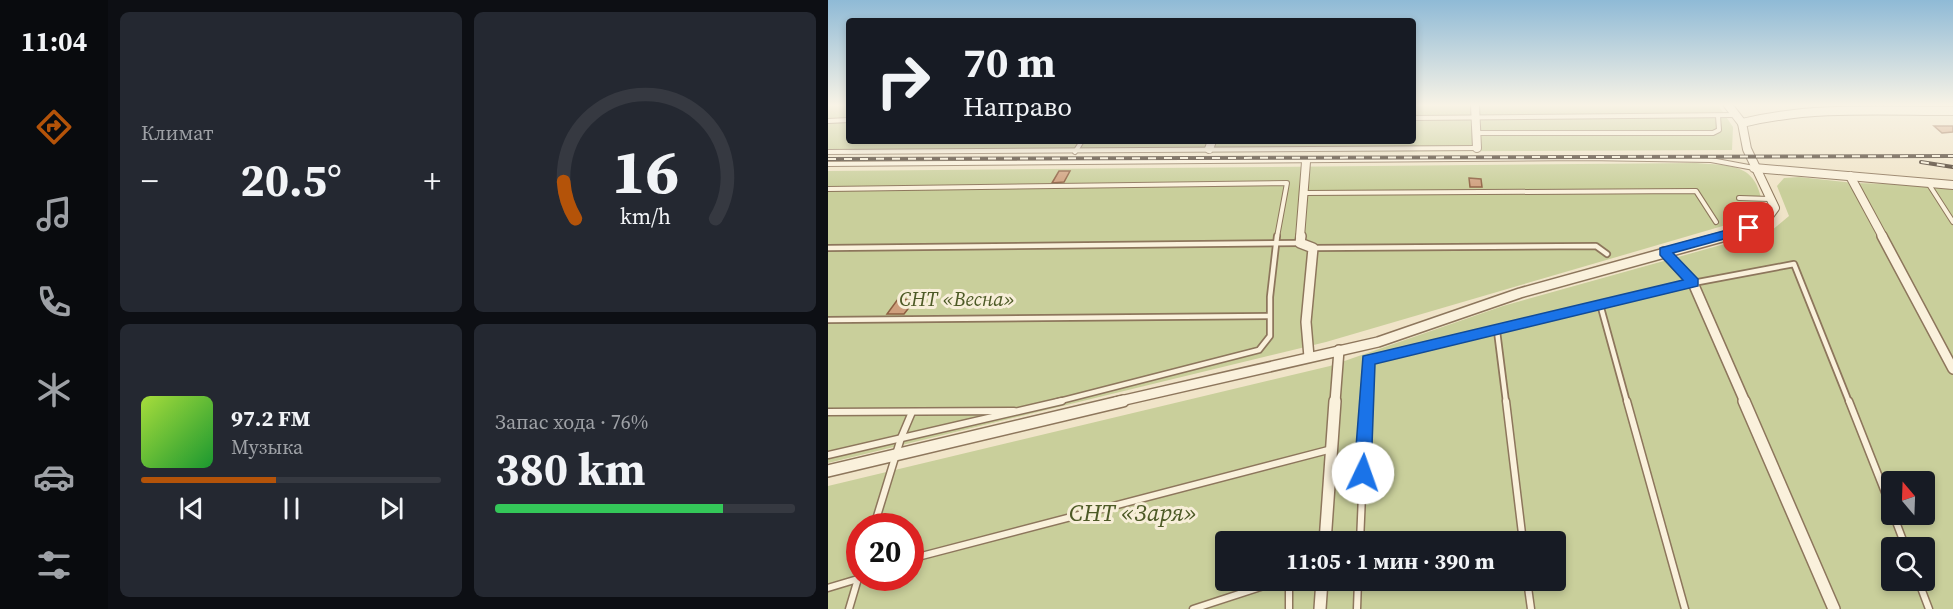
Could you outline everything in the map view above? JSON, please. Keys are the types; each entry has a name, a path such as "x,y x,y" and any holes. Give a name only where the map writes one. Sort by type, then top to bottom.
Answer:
{"street":[{"path":"828,471 1378,342 1520,293 1717,239 1764,223 1775,208 1773,199 1771,191 1754,168 1742,133"},
{"path":"1477,148 1478,134"},
{"path":"1306,162 1300,243 1313,248 1306,322 1310,357"},
{"path":"1754,168 1953,185"},
{"path":"1850,176 1953,369"},
{"path":"1664,252 1693,283 1834,609"},
{"path":"1326,531 1339,350"},
{"path":"1320,609 1321,591"}],"lane":[{"path":"1478,134 1614,133"},
{"path":"1075,152 1080,144"},
{"path":"828,152 1075,152 1210,145 1477,148"},
{"path":"828,164 1586,158 1711,160 1754,168"},
{"path":"1926,181 1953,222"},
{"path":"828,189 1287,183 1275,244 1269,316 1270,336 1259,350 1023,411 828,455"},
{"path":"1303,193 1696,191 1716,222"},
{"path":"1739,198 1773,199"},
{"path":"828,248 1300,243"},
{"path":"1313,248 1596,246 1607,254"},
{"path":"1360,531 1368,360 1693,283 1794,264 1881,482"},
{"path":"1600,304 1685,609"},
{"path":"828,320 1269,316"},
{"path":"1497,331 1521,531"},
{"path":"828,412 1023,411"},
{"path":"878,513 901,438 912,412"},
{"path":"924,555 1332,449"},
{"path":"828,588 846,581"},
{"path":"849,609 854,591"},
{"path":"1193,609 1248,591"},
{"path":"1289,591 1289,609"},
{"path":"1357,609 1358,591"},
{"path":"1529,591 1531,609"},
{"path":"1922,591 1929,609"}],"green space":[{"path":"828,133 846,133 846,144 1416,144 1416,133 1733,133 1732,150 828,154"},
{"name":"СНТ «Весна»","path":"1696,163 1730,166 1747,173 1759,190 1762,203 1750,218 1326,342 828,463 828,171"},
{"name":"СНТ «Заря»","path":"1799,177 1854,183 1933,185 1953,190 1953,609 828,609 828,486 1330,366 1503,306 1771,231 1789,216 1777,186 1784,178"}],"building":[{"path":"1059,171 1070,171 1064,182 1052,183"},
{"path":"1469,178 1481,179 1482,187 1470,187"},
{"path":"898,299 915,300 904,314 887,314"}],"railway":[{"path":"828,159 1953,156"},
{"path":"1921,162 1953,167"}],"route":[{"path":"1363,473 1368,360 1693,283 1664,252 1717,239 1749,228"}]}
